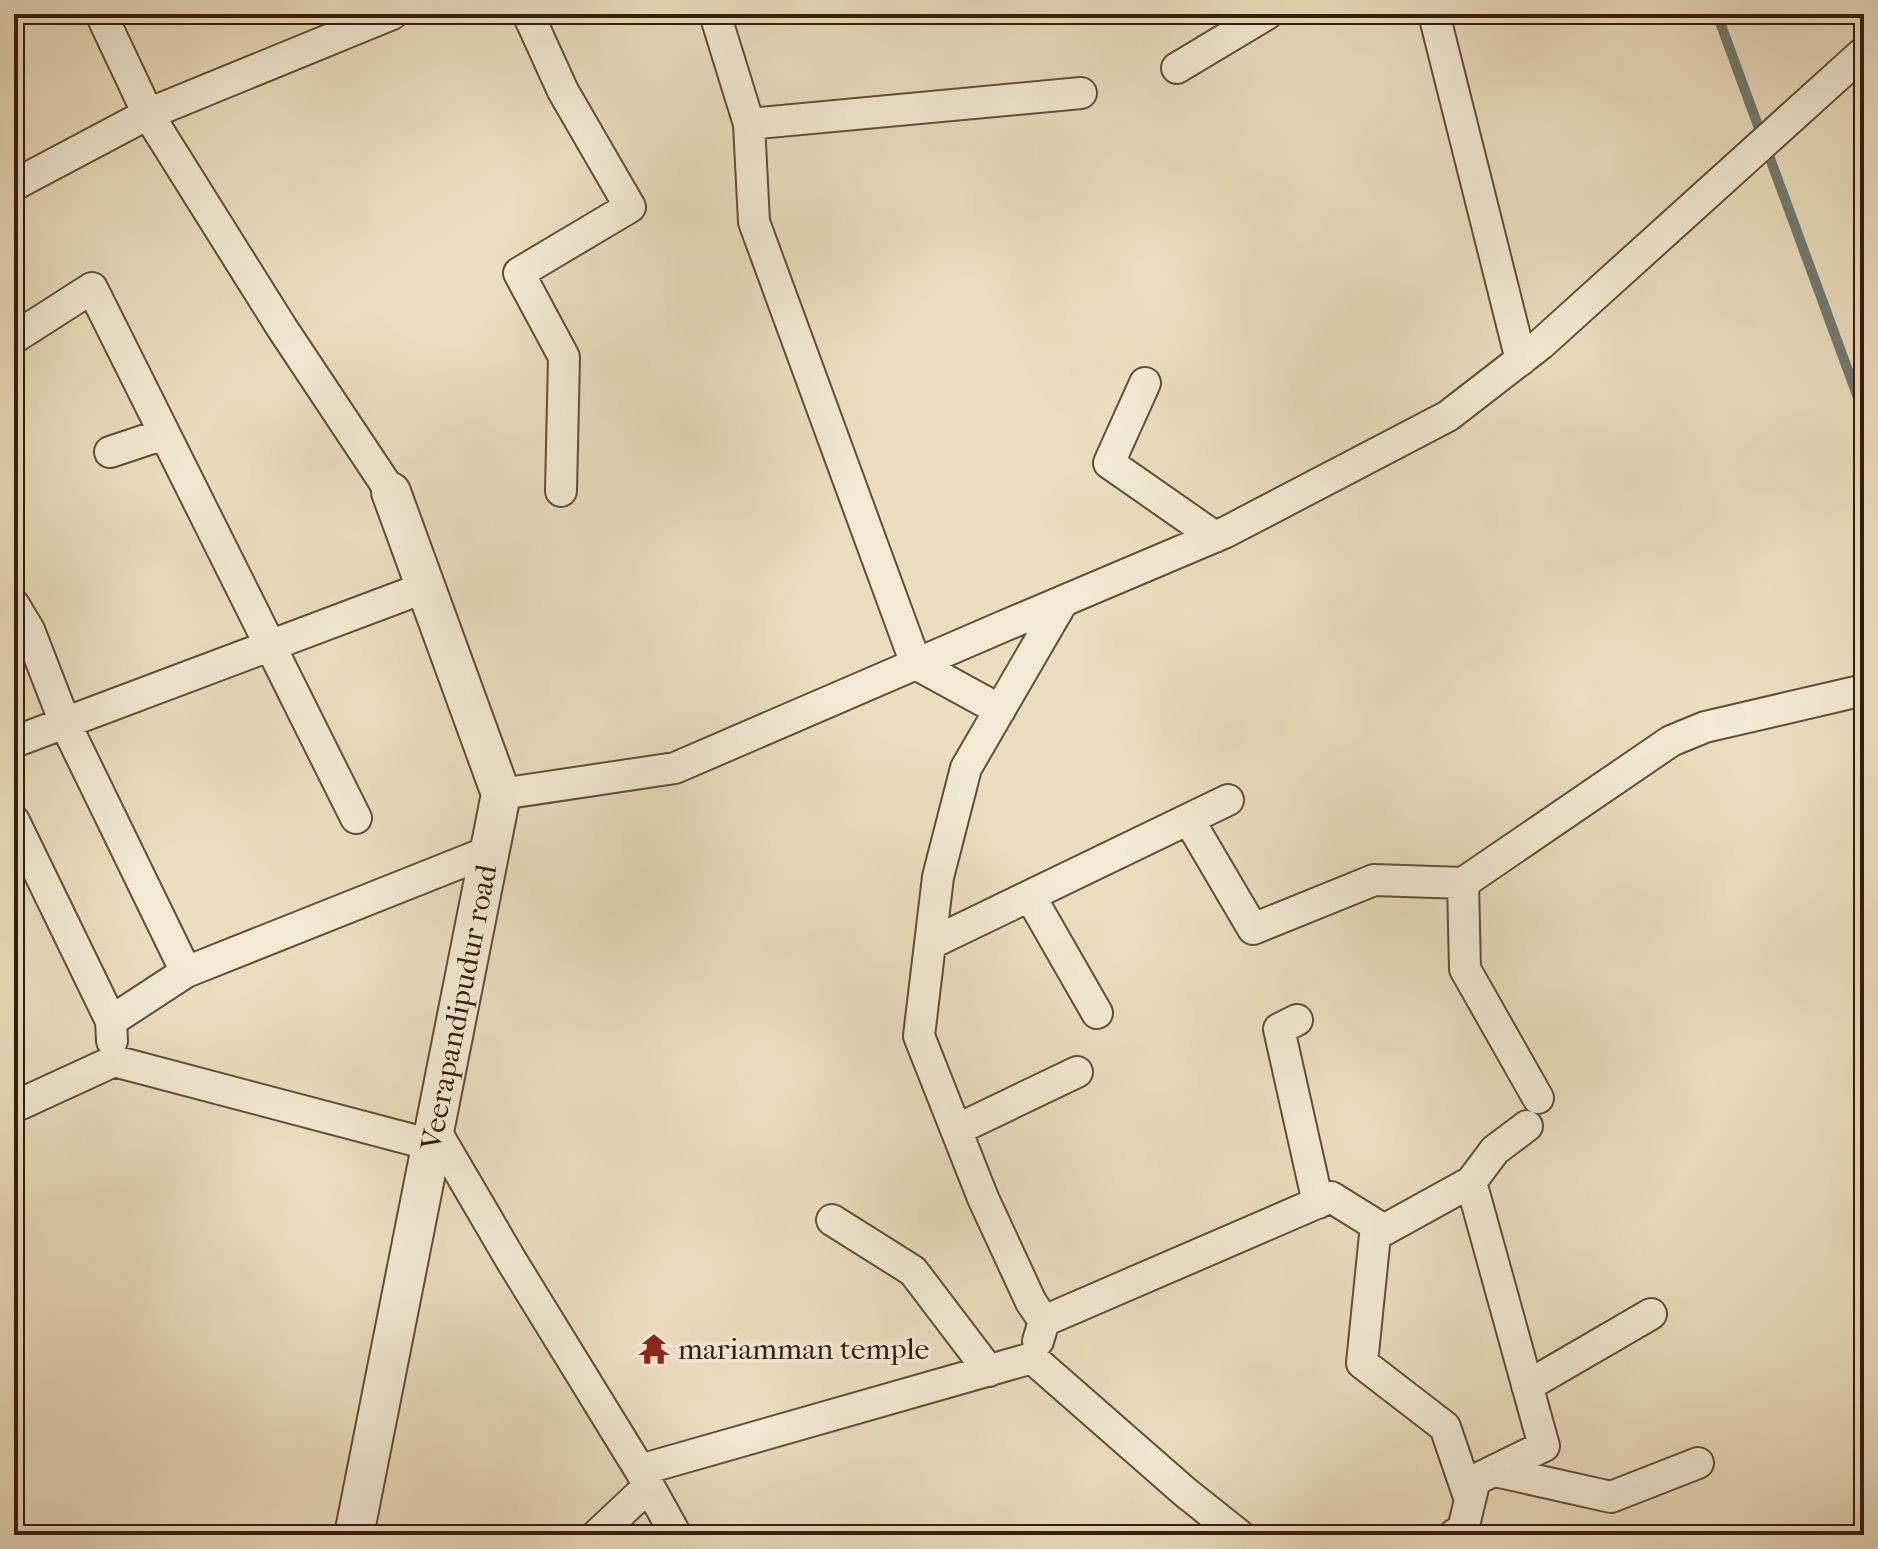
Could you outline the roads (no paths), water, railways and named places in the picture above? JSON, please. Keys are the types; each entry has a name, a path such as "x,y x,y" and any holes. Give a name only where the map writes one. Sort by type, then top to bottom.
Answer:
{"street":[{"path":"101,14 148,114 282,328 391,492 501,794 675,768 1215,537 1448,416 1541,344 1864,52"},
{"path":"14,185 148,114 392,14"},
{"path":"528,14 563,91 630,207 519,273 564,357 561,491"},
{"path":"715,14 749,124 754,222 916,664 1000,710"},
{"path":"1177,68 1267,14"},
{"path":"1434,14 1521,360"},
{"path":"749,124 1081,93"},
{"path":"14,338 92,288 356,818"},
{"path":"1145,383 1109,463 1215,537"},
{"path":"110,452 164,434"},
{"path":"14,742 426,587"},
{"path":"1044,1321 1031,1302 989,1211 919,1036 938,877 966,768 1063,601"},
{"path":"14,605 29,630 65,723 186,972"},
{"path":"1189,820 1253,929 1374,880 1463,883 1671,741 1705,727 1864,690"},
{"name":"Veerapandipudur road","path":"354,1535 501,794"},
{"path":"930,944 1228,800"},
{"path":"14,821 24,868 111,1021 114,1061"},
{"path":"111,1021 186,972 490,851"},
{"path":"1463,883 1465,969 1538,1098"},
{"path":"1030,896 1097,1013"},
{"path":"1297,1020 1279,1029 1318,1203"},
{"path":"14,1107 114,1061 433,1138 645,1478 676,1535"},
{"path":"956,1130 1077,1072"},
{"path":"1032,1358 1044,1321 1331,1197 1384,1230 1471,1182 1495,1150 1527,1126"},
{"path":"1454,1535 1463,1529 1475,1480 1544,1446 1471,1182"},
{"path":"832,1220 913,1271 989,1371"},
{"path":"1376,1225 1362,1363 1445,1427 1470,1500"},
{"path":"1527,1386 1651,1314"},
{"path":"597,1535 645,1478 1032,1358"},
{"path":"1032,1358 1185,1492 1239,1535"},
{"path":"1495,1471 1611,1497 1698,1463"}],"waterway":[{"path":"1717,14 1864,414"}],"place":[{"name":"mariamman temple","path":"654,1349"}]}
